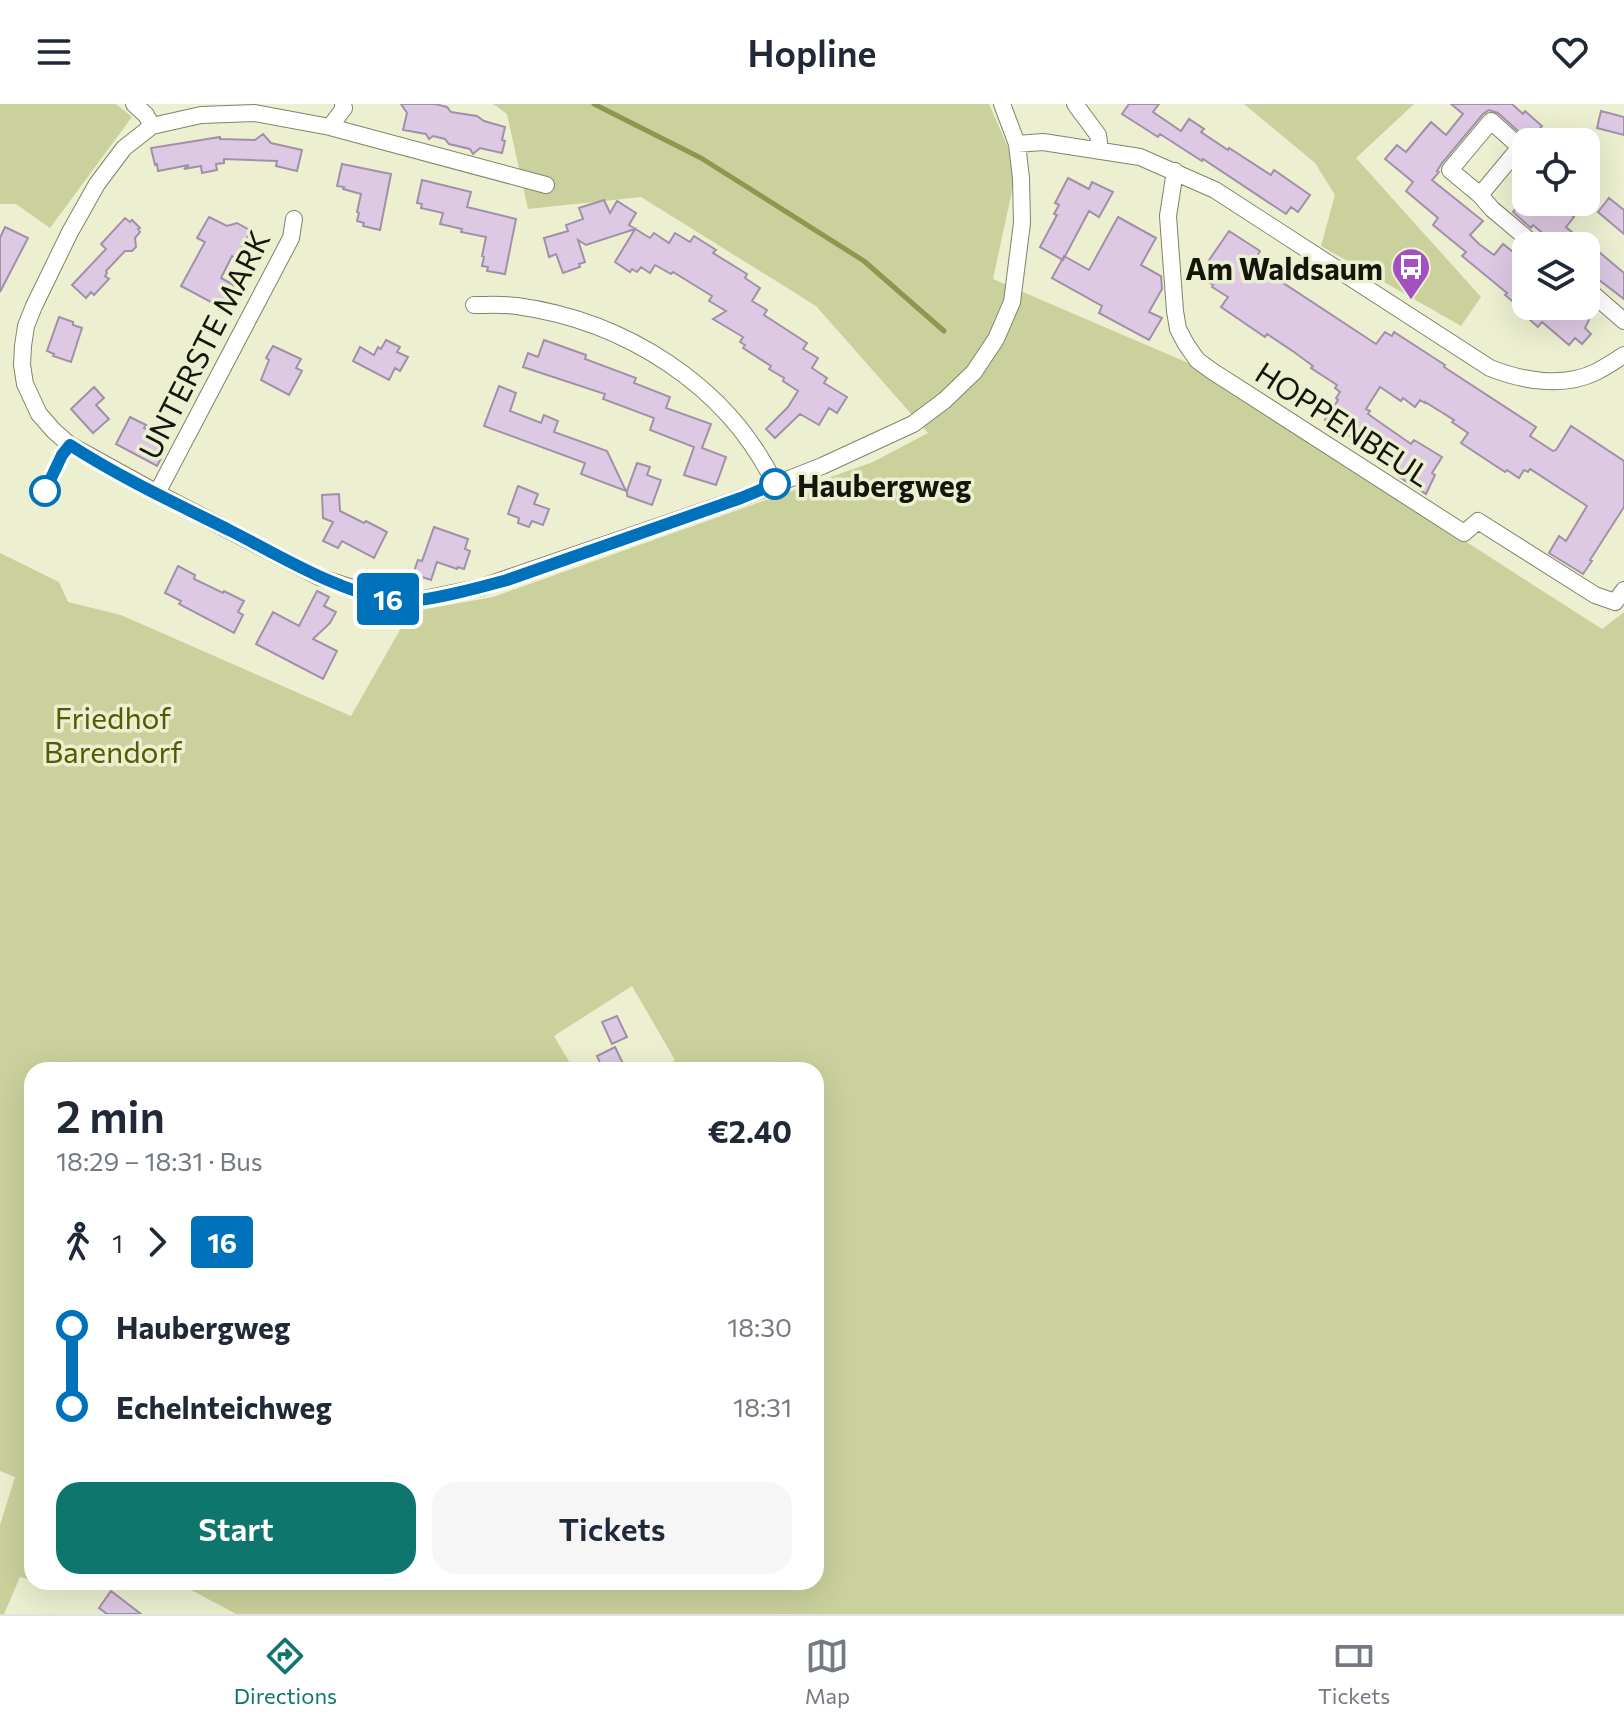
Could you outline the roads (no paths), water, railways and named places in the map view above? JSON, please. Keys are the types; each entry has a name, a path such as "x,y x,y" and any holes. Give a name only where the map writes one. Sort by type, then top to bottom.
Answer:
{"street":[{"path":"134,104 152,126"},
{"path":"330,127 344,108 343,104"},
{"path":"546,185 262,109 201,115 152,126 124,148 97,184 70,232 26,326 22,365 25,384 39,414 54,431 86,456 319,577 396,602 424,599 507,580 741,498 913,424 945,400 974,372 996,339 1012,302 1022,223 1021,178 1017,144 1002,104"},
{"path":"1075,104 1098,135 1100,150"},
{"path":"1480,195 1520,147 1491,121 1450,170 1519,232"},
{"path":"1017,144 1043,142 1100,150 1140,157 1175,171 1215,190 1490,368 1508,375 1534,381 1561,382 1594,373 1624,355"},
{"name":"HOPPENBEUL","path":"1175,171 1168,216 1175,311 1178,329 1197,360 1464,533 1478,521 1595,595 1615,602 1624,590"},
{"name":"UNTERSTE MARK","path":"157,493 291,238 294,219"},
{"path":"1600,300 1624,321"},
{"path":"474,305 515,306 558,314 601,329 657,356 688,377 730,415 763,458 775,484"}],"waterway":[{"path":"594,104 701,158 864,261 944,331"}],"place":[{"name":"Am Waldsaum","path":"1411,301"},
{"name":"Haubergweg","path":"775,484"}],"park label":[{"name":"Friedhof Barendorf","path":"113,733"}]}
